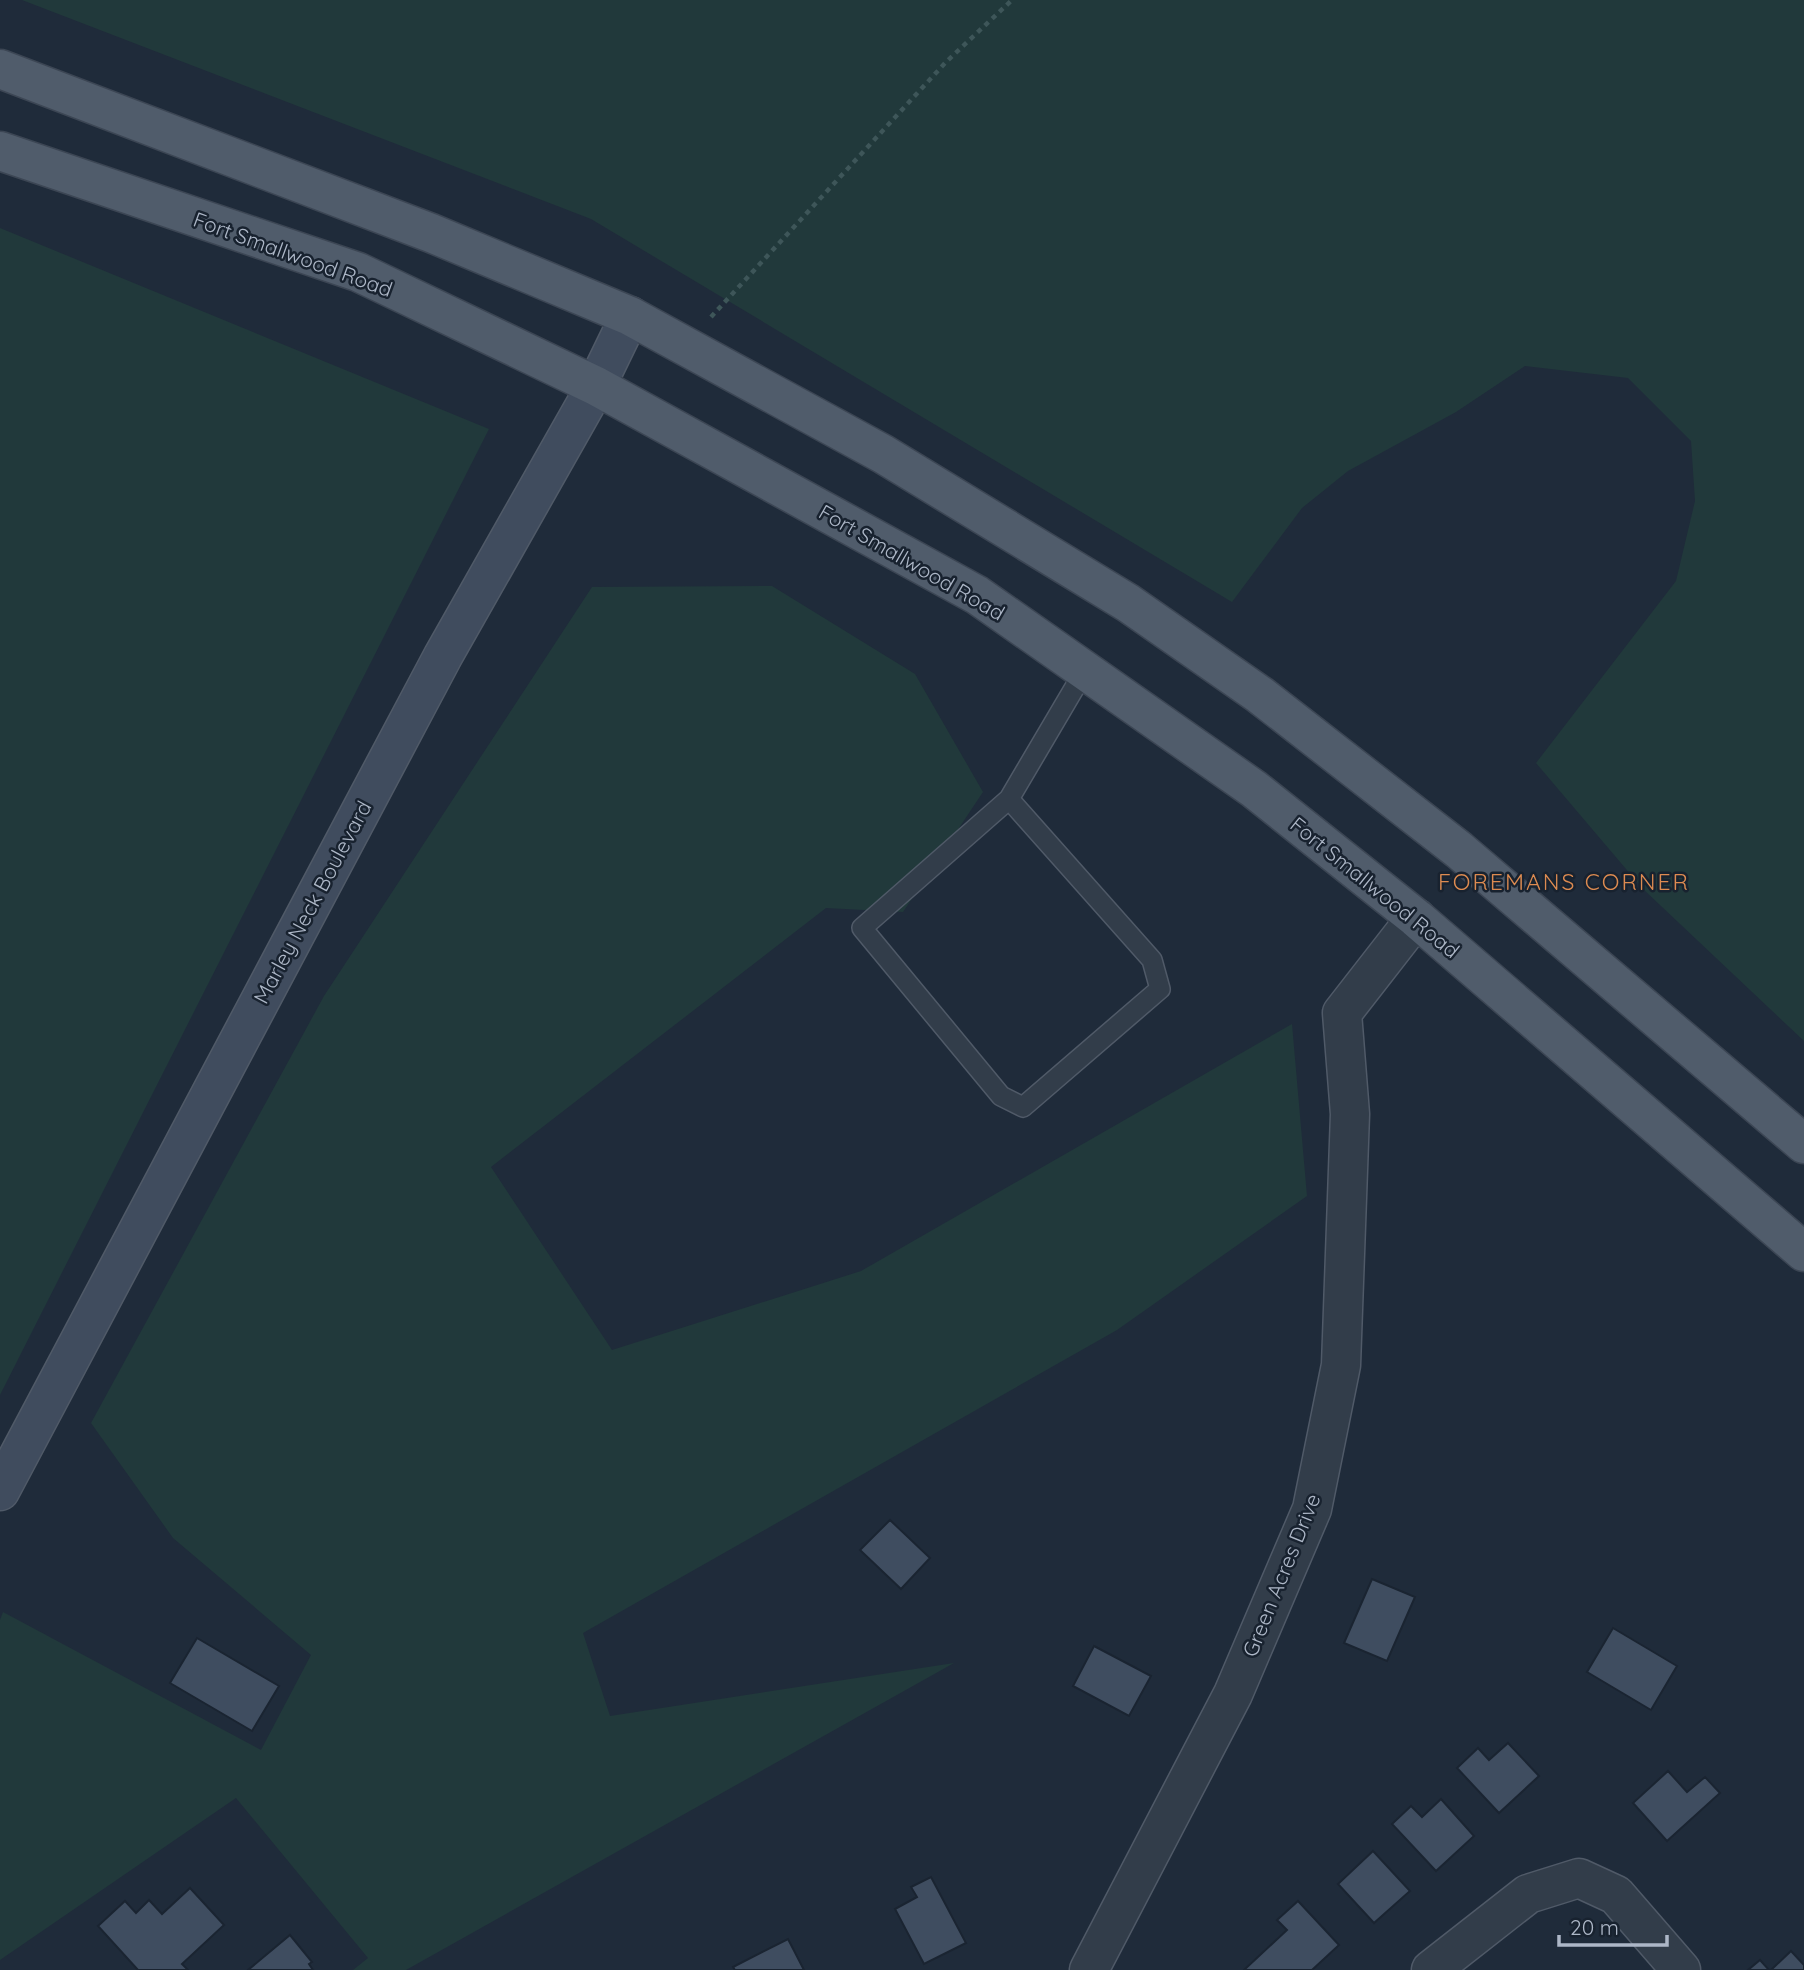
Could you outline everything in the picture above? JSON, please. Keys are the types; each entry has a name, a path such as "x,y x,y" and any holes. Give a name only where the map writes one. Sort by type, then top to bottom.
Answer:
{"main road":[{"path":"0,69 431,233 630,317 686,344 883,454 1105,588 1261,695 1459,850 1804,1144"},
{"name":"Fort Smallwood Road","path":"0,151 358,272 596,386 977,595 1232,772 1416,918 1804,1252"},
{"name":"Marley Neck Boulevard","path":"0,1491 443,656 596,386 630,317"}],"street":[{"name":"Green Acres Drive","path":"1094,1960 1233,1694 1312,1509 1341,1365 1350,1114 1342,1013 1416,918"},
{"path":"1431,1970 1528,1894 1579,1878 1616,1895 1681,1970"},
{"path":"1060,1970 1094,1960"}],"lane":[{"path":"1009,799 1152,960 1160,989 1023,1107 1001,1096 862,928 1009,799 1085,670"}],"path":[{"path":"686,344 946,62 1012,0"}],"green space":[{"path":"22,0 1804,0 1804,1041 1643,889 1536,763 1676,581 1695,501 1691,441 1628,378 1525,366 1456,412 1348,471 1302,508 1232,602 591,219"},
{"path":"0,228 489,429 0,1395"},
{"path":"772,586 915,674 983,792 903,912 826,908 491,1167 612,1350 861,1271 1292,1024 1307,1196 1117,1330 583,1633 610,1716 954,1663 406,1970 353,1970 368,1958 236,1798 0,1960 0,1620 3,1612 261,1750 311,1655 173,1538 91,1423 324,996 592,587"}],"building":[{"path":"890,1520 930,1558 901,1589 860,1550"},
{"path":"1372,1579 1415,1597 1387,1661 1344,1643"},
{"path":"1613,1628 1677,1666 1651,1710 1587,1672"},
{"path":"197,1638 279,1686 252,1731 170,1683"},
{"path":"1094,1646 1151,1676 1129,1716 1073,1686"},
{"path":"1508,1743 1539,1776 1499,1813 1457,1768 1478,1748 1489,1760"},
{"path":"1668,1771 1687,1792 1705,1777 1720,1793 1667,1841 1633,1803"},
{"path":"1441,1799 1474,1836 1436,1871 1392,1824 1411,1806 1422,1817"},
{"path":"1373,1851 1410,1891 1374,1923 1338,1884"},
{"path":"931,1877 966,1943 924,1964 895,1909 917,1897 911,1887"},
{"path":"190,1888 224,1925 182,1964 188,1970 138,1970 98,1926 125,1901 136,1913 149,1900 162,1914"},
{"path":"1298,1901 1339,1945 1312,1970 1244,1970 1287,1930 1277,1920"},
{"path":"290,1935 312,1962 309,1964 313,1970 248,1970"},
{"path":"788,1939 804,1970 735,1970 733,1967"},
{"path":"1791,1951 1804,1965 1804,1970 1771,1970"},
{"path":"1760,1960 1769,1970 1748,1970"}],"district":[{"name":"FOREMANS CORNER","path":"1564,881"}]}
